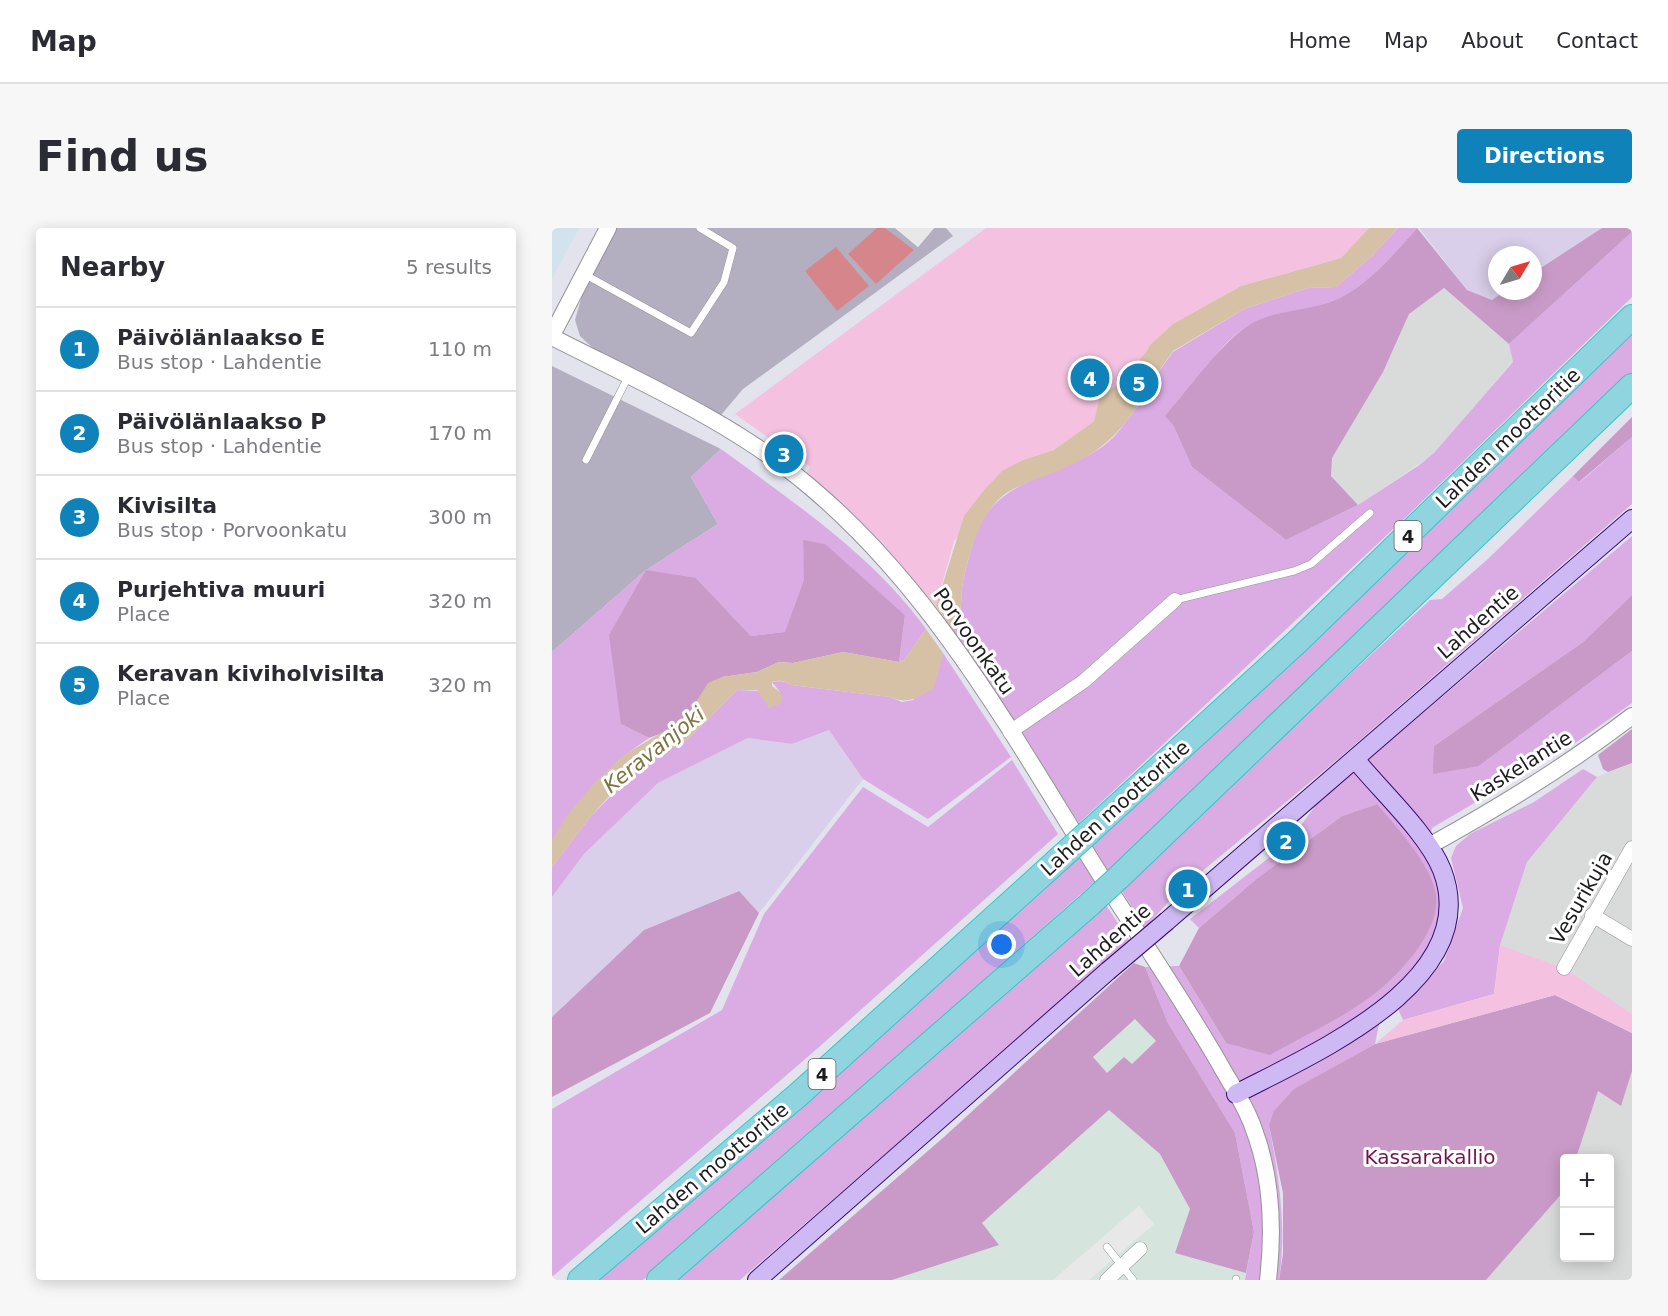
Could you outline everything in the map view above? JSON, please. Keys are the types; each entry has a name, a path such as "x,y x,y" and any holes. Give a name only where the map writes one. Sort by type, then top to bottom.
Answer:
{"highway":[{"name":"Lahden moottoritie","path":"580,1280 798,1095 1089,832 1305,634 1632,317"},
{"name":"4","path":"659,1280 1119,878 1632,386"}],"main road":[{"name":"Lahdentie","path":"757,1280 1108,971 1632,519"},
{"path":"1236,1094 1347,1035 1411,984 1430,960 1442,939 1449,915 1449,890 1441,867 1429,846 1355,759"}],"street":[{"path":"552,336 608,228"},
{"name":"Porvoonkatu","path":"552,336 708,417 796,476 874,546 919,598 962,656 1180,998 1253,1125 1271,1200 1272,1245 1268,1280"},
{"path":"1010,732 1084,681 1175,600"},
{"name":"Kaskelantie","path":"1429,846 1496,809 1584,753 1632,716"},
{"name":"Vesurikuja","path":"1564,968 1632,848"},
{"path":"1592,915 1627,935"},
{"path":"1107,1280 1140,1249"}],"lane":[{"path":"584,274 691,333 724,282 733,248 700,228"},
{"path":"586,460 628,376"},
{"path":"1175,600 1294,571 1311,564 1370,513"},
{"path":"1107,1247 1133,1280"}],"shaded area":[{"path":"552,228 579,228 552,279"},
{"path":"615,228 895,228 918,247 934,228 946,228 953,236 743,389 721,415 595,350 580,336 575,320 585,285"},
{"path":"877,228 885,228 914,250 876,284 848,254"},
{"path":"895,228 934,228 918,247"},
{"path":"986,228 1369,228 1341,258 1241,286 1173,324 1150,345 1132,376 1129,374 1121,383 1100,396 1094,421 1054,450 1023,460 954,541 936,606 875,538 806,474 810,467 735,414"},
{"path":"1398,228 1417,228 1378,270 1355,289 1321,305 1264,318 1241,330 1217,353 1188,397 1173,425 1192,467 1286,540 1358,505 1434,453 1513,362 1509,344 1632,232 1632,297 1404,519 1079,823 952,629 959,617 964,577 980,524 991,508 1019,486 1086,456 1109,441 1147,396 1144,392 1173,352 1244,309 1308,288 1336,287 1372,256"},
{"path":"1419,228 1602,228 1542,267 1542,246 1488,246 1488,298 1467,290"},
{"path":"836,247 869,286 837,311 805,271"},
{"path":"1443,288 1509,344 1513,361 1435,453 1358,505 1331,476 1332,458 1383,372 1409,314"},
{"path":"1632,330 1632,373 1467,535 1132,849 643,1280 595,1280"},
{"path":"552,366 721,449 691,477 718,524 646,570 552,652"},
{"path":"1632,437 1632,504 1337,760 1178,891 1145,928 1120,888 1430,600 1442,599 1488,559 1573,476 1580,482"},
{"path":"721,449 804,510 857,554 905,602 926,629 904,660 899,662 905,615 824,544 803,541 805,580 786,632 751,636 696,578 621,724 649,738 634,748 594,784 552,841 552,652 646,570 718,524 691,477"},
{"path":"1632,536 1632,595 1583,642 1434,746 1479,766 1632,651 1632,703 1571,746 1432,828 1429,846 1441,867 1442,939 1382,1009 1375,1044 1295,1089 1269,1125 1281,1202 1282,1241 1279,1280 1245,1280 1254,1232 1235,1133 1168,1023 1145,967 1179,966 1226,1043 1377,804 1342,816 1260,876 1199,928 1190,919 1288,843 1318,802"},
{"path":"943,653 1011,757 928,819 863,779 829,730 792,744 748,738 658,783 584,854 552,897 552,867 591,816 645,762 687,740 737,690 780,692 772,682 782,681 791,685 890,697 902,702 913,700"},
{"path":"829,730 863,779 759,913 738,891 644,930 552,1017 552,897 584,854 658,783 748,738 792,744"},
{"path":"1012,760 1058,834 818,1048 552,1277 552,1109 722,1010 764,914 863,787 928,827"},
{"path":"1632,763 1632,1014 1564,968 1500,945 1527,862 1597,777"},
{"path":"1583,769 1597,777 1527,862 1500,945 1494,994 1403,1020 1398,1009 1444,961 1463,908 1451,858 1456,846 1470,834 1534,802"},
{"path":"1104,902 1129,940 1090,976 740,1280 678,1280"},
{"path":"1500,945 1564,968 1632,1014 1632,1033 1555,995 1375,1044 1403,1020 1494,994"},
{"path":"1135,1018 1156,1041 1131,1065 1107,1073 1093,1058"},
{"path":"1632,1071 1632,1280 1486,1280 1560,1196 1560,1262 1614,1262 1614,1154 1577,1154 1598,1091 1621,1106"},
{"path":"1109,1110 1160,1154 1190,1209 1175,1253 1246,1273 1245,1280 892,1280 999,1245 982,1223"},
{"path":"1139,1206 1154,1224 1089,1280 1053,1280"}],"green space":[{"path":"1417,228 1467,290 1488,300 1542,300 1542,267 1602,228 1632,228 1632,232 1509,344 1444,288 1409,314 1383,372 1332,458 1331,476 1358,505 1286,540 1192,467 1173,425 1165,416 1219,351 1243,329 1263,318 1321,305 1343,296 1378,270"},
{"path":"1632,417 1632,437 1579,482 1573,476"},
{"path":"803,540 825,544 905,615 899,662 843,652 793,663 779,662 757,672 722,677 693,707 686,718 670,730 649,738 621,724 609,635 646,570 696,578 751,636 785,632 804,580"},
{"path":"1632,595 1632,651 1479,766 1433,774 1434,746 1583,642"},
{"path":"1632,729 1632,763 1608,772 1603,769 1598,755"},
{"path":"1377,804 1421,859 1433,883 1436,909 1425,937 1406,964 1373,995 1336,1019 1270,1055 1226,1043 1179,966 1199,928 1260,876 1342,816"},
{"path":"739,891 759,913 710,1013 552,1097 552,1017 644,930"},
{"path":"1134,963 1145,967 1168,1023 1235,1133 1254,1232 1246,1273 1175,1253 1190,1209 1160,1154 1109,1110 982,1223 999,1245 892,1280 779,1280 944,1137","holes":["1135,1019 1156,1041 1132,1064 1124,1057 1107,1073 1093,1057"]},
{"name":"Kassarakallio","path":"1555,995 1632,1033 1632,1071 1621,1106 1598,1091 1577,1154 1560,1154 1560,1196 1486,1280 1279,1280 1283,1254 1283,1193 1269,1125 1274,1111 1294,1089 1375,1044"}],"water":[{"path":"1369,228 1398,228 1372,256 1336,287 1308,288 1244,309 1173,351 1144,392 1132,376 1150,345 1173,324 1241,286 1341,258"},
{"path":"1121,383 1139,403 1111,439 1077,462 1010,491 992,507 976,535 963,584 959,617 952,629 936,606 964,516 1002,471 1023,460 1054,450 1094,421 1100,396"},
{"path":"926,629 943,653 934,688 918,697 902,700 791,685 784,681 777,681 772,682 772,686 780,692 782,699 780,704 769,708 757,690 737,690 687,740 645,762 625,779 591,816 552,867 552,841 566,817 594,783 624,755 686,718 708,683 722,677 757,672 779,662 793,663 843,652 899,662 904,660"}],"waterway":[{"name":"Keravanjoki","path":"1111,411 1154,359"}],"place":[{"name":"Purjehtiva muuri","path":"1090,378"},
{"name":"Keravan kiviholvisilta","path":"1139,383"},
{"name":"Kivisilta","path":"784,454"},
{"name":"Päivölänlaakso P","path":"1286,841"},
{"name":"Päivölänlaakso E","path":"1188,889"}]}
